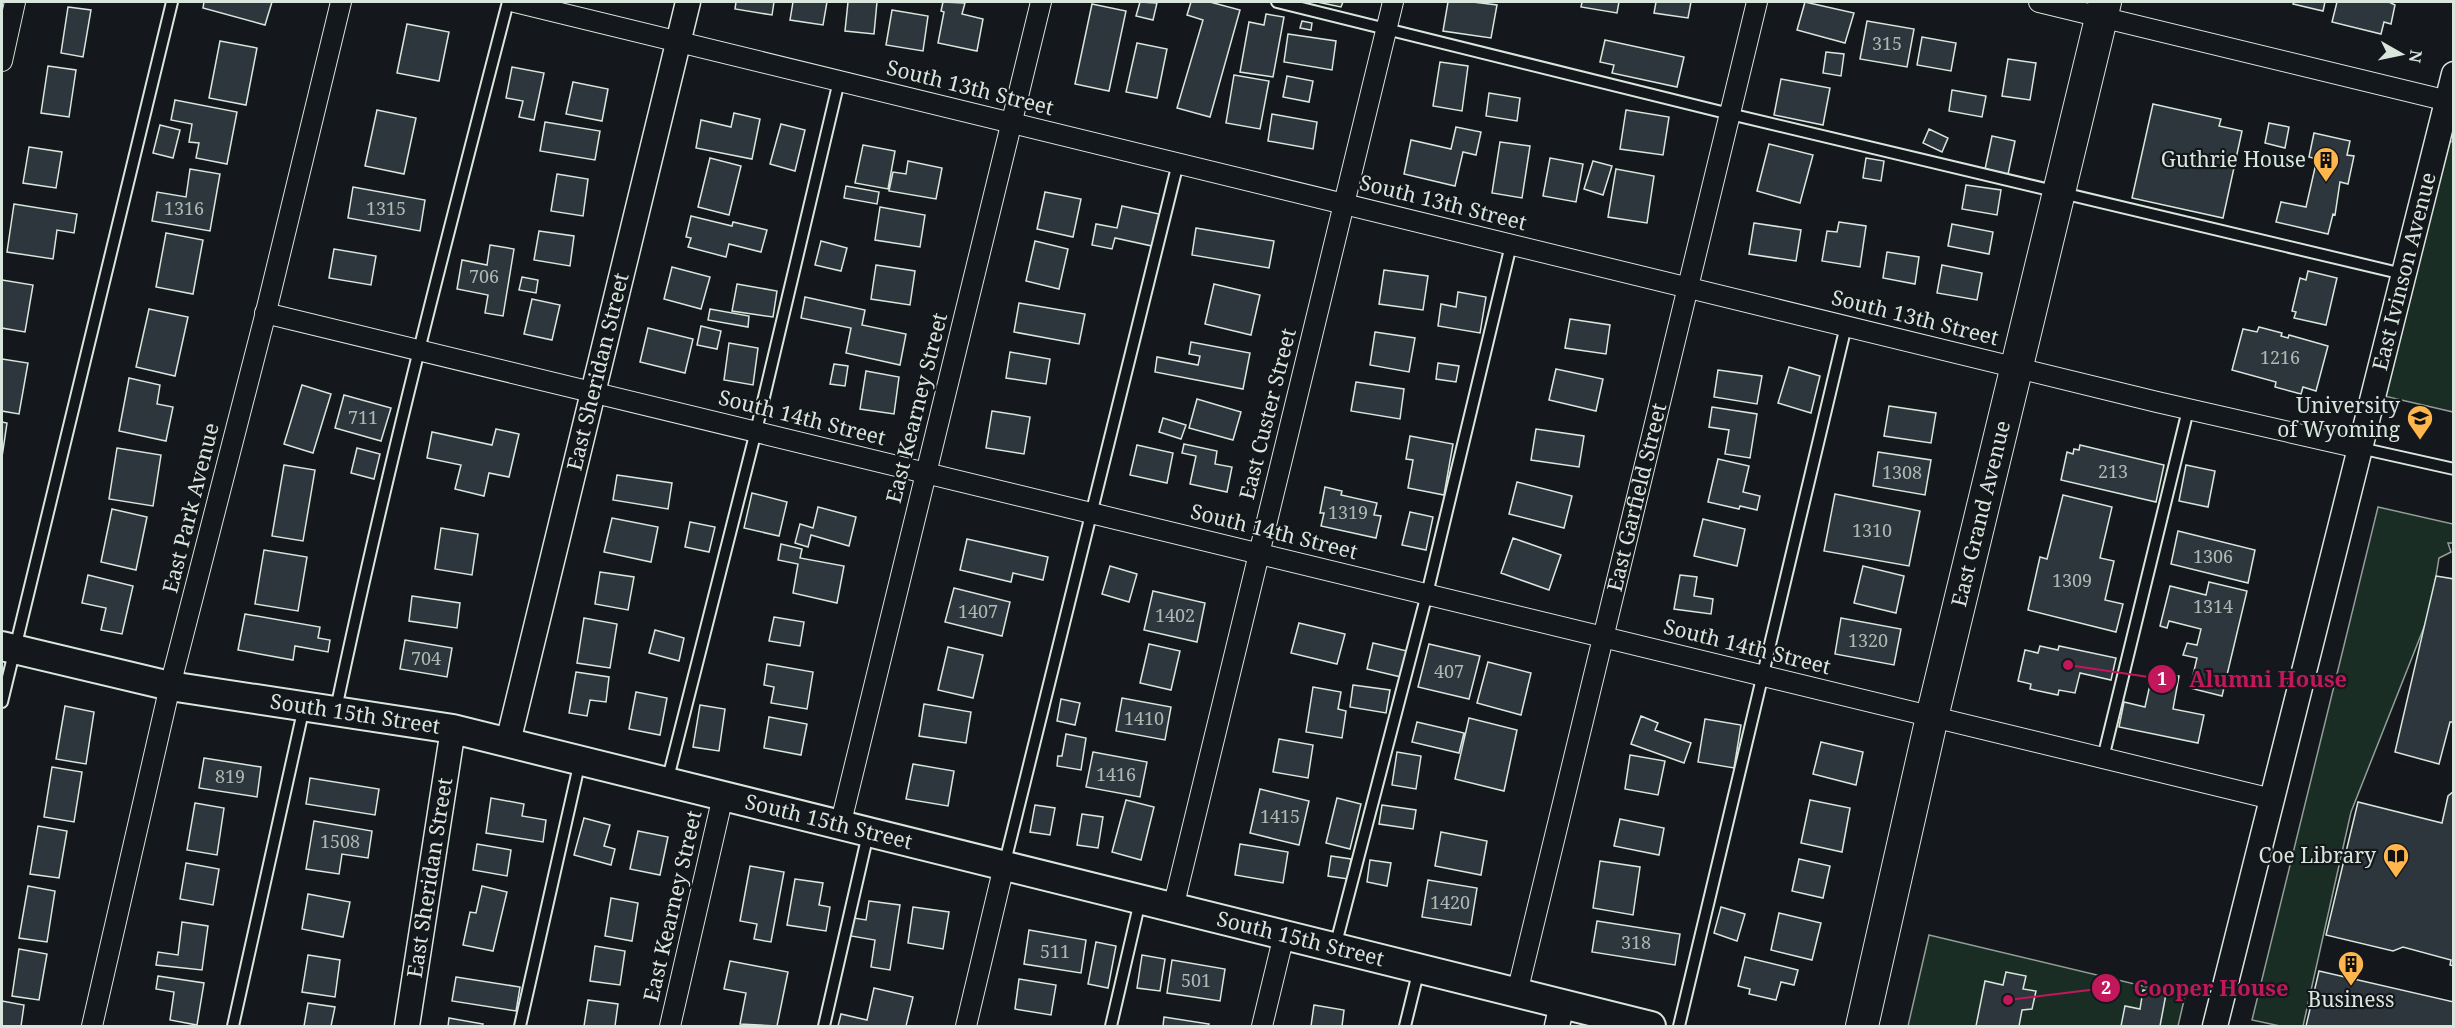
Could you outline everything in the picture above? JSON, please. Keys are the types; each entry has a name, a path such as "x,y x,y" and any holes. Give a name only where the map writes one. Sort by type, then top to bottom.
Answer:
{"main road":[{"name":"East Grand Avenue","path":"1862,1026 1932,717 2103,9"},
{"name":"South 15th Street","path":"8,647 170,686 453,729 1517,993 1560,1015 1651,1026"}],"street":[{"path":"2,61 15,2"},
{"name":"East Park Avenue","path":"92,1026 170,686 341,2"},
{"name":"South 13th Street","path":"515,2 550,6 839,81 2188,410 2359,448"},
{"name":"East Sheridan Street","path":"508,742 688,2"},
{"name":"East Kearney Street","path":"840,826 1041,2"},
{"name":"East Custer Street","path":"1173,908 1393,2"},
{"name":"East Garfield Street","path":"1517,993 1757,2"},
{"path":"2040,2 2103,9 2451,101"},
{"name":"East Ivinson Avenue","path":"2215,1026 2403,274 2451,101 2454,74"},
{"name":"South 14th Street","path":"265,313 2272,799"},
{"name":"East Sheridan Street","path":"407,1026 453,729"},
{"name":"East Kearney Street","path":"670,1026 723,796"},
{"path":"966,1026 1004,866"},
{"path":"1262,1026 1284,935"}],"lane":[{"path":"2,702 8,647 172,2"},
{"path":"336,711 367,562 418,350 508,2"},
{"path":"1277,2 1730,114 2403,274"},
{"path":"668,782 756,431 839,81"},
{"path":"1004,866 1178,163"},
{"path":"1334,948 1427,594 1511,245"},
{"path":"1679,1026 1846,326"},
{"path":"2103,758 2188,410"},
{"path":"2359,448 2454,469"},
{"path":"233,1026 304,706"},
{"path":"520,1026 580,760"},
{"path":"824,1026 869,833"},
{"path":"1111,1026 1140,899"},
{"path":"1405,1026 1419,969"}],"green space":[{"path":"2450,141 2453,142 2453,412 2384,396"},
{"path":"2378,507 2453,524 2453,543 2448,543 2451,552 2439,558 2430,612 2351,812 2303,1026 2280,1026 2252,1020"},
{"path":"1929,935 2185,996 2178,1026 1908,1026"}],"building":[{"path":"204,2 272,2 265,25 203,8"},
{"path":"736,2 774,2 772,15 735,9"},
{"path":"793,2 827,2 823,25 790,20"},
{"path":"848,2 877,2 874,34 845,31"},
{"path":"943,2 965,3 962,14 983,19 977,51 938,43 944,12 941,11"},
{"path":"1140,2 1157,3 1153,20 1136,16"},
{"path":"1191,2 1210,2 1240,10 1210,117 1177,108 1203,20 1187,15"},
{"path":"1317,2 1343,2 1341,7"},
{"path":"1448,2 1497,5 1491,38 1443,31"},
{"path":"1582,2 1619,2 1617,13 1581,7"},
{"path":"1656,2 1691,2 1688,18 1654,13"},
{"path":"1805,2 1854,13 1845,43 1797,30"},
{"path":"2294,2 2325,2 2323,11 2293,4"},
{"path":"2337,2 2389,2 2395,5 2391,24 2384,22 2381,34 2332,22"},
{"path":"1092,4 1126,11 1109,91 1075,84"},
{"path":"68,7 91,10 83,57 61,53"},
{"path":"892,10 928,16 923,51 886,45"},
{"path":"1266,14 1284,17 1273,77 1240,72 1249,22 1264,25"},
{"path":"1302,21 1312,23 1311,30 1300,28"},
{"path":"1867,21 1914,29 1907,67 1860,59"},
{"path":"407,24 449,32 439,81 397,73"},
{"path":"1288,34 1336,41 1332,70 1284,62"},
{"path":"1922,37 1956,43 1951,71 1917,65"},
{"path":"1605,40 1684,57 1677,87 1612,73 1614,65 1600,62"},
{"path":"220,41 257,48 246,105 209,98"},
{"path":"1137,43 1167,49 1157,98 1126,92"},
{"path":"1826,52 1844,54 1841,76 1823,73"},
{"path":"2008,59 2036,63 2030,100 2002,96"},
{"path":"1440,62 1468,66 1462,111 1433,106"},
{"path":"48,66 76,70 69,117 41,113"},
{"path":"512,67 544,73 534,120 519,117 523,101 506,98"},
{"path":"1234,75 1269,81 1260,129 1226,123"},
{"path":"1287,76 1313,81 1309,102 1283,97"},
{"path":"1781,79 1830,88 1823,125 1774,115"},
{"path":"573,82 608,89 602,121 566,114"},
{"path":"1952,90 1986,96 1982,117 1949,111"},
{"path":"1489,93 1520,98 1517,121 1486,116"},
{"path":"175,100 237,112 227,164 196,158 199,143 189,142 192,124 171,120"},
{"path":"2153,104 2221,119 2219,126 2242,131 2223,218 2132,198"},
{"path":"377,110 416,118 404,174 365,166"},
{"path":"1626,110 1669,117 1663,155 1620,149"},
{"path":"734,113 760,119 752,159 696,148 701,120 731,127"},
{"path":"1272,114 1317,122 1313,149 1268,141"},
{"path":"545,122 600,131 595,160 540,151"},
{"path":"2269,123 2289,127 2285,148 2265,143"},
{"path":"781,124 805,130 795,171 770,164"},
{"path":"160,125 180,130 173,158 153,153"},
{"path":"1456,127 1481,132 1476,155 1463,152 1455,186 1404,174 1411,140 1451,149"},
{"path":"1929,129 1948,138 1942,152 1923,143"},
{"name":"Guthrie House","path":"2314,133 2350,141 2347,155 2354,156 2348,184 2340,182 2335,215 2333,214 2328,234 2276,222 2281,202 2306,207 2317,159 2309,157"},
{"path":"1992,136 2015,141 2007,179 1984,174"},
{"path":"1500,142 1530,146 1522,198 1492,193"},
{"path":"1769,144 1813,155 1800,203 1757,191"},
{"path":"863,145 895,151 888,189 855,183"},
{"path":"29,147 62,152 56,188 23,183"},
{"path":"710,158 741,166 729,215 698,207"},
{"path":"1550,158 1583,164 1576,202 1543,196"},
{"path":"1866,158 1884,161 1881,181 1863,178"},
{"path":"908,161 942,168 936,199 889,191 893,172 906,174"},
{"path":"1593,161 1612,166 1603,195 1584,189"},
{"path":"190,169 220,174 210,231 152,221 157,192 186,197"},
{"path":"1616,169 1654,176 1647,223 1608,217"},
{"path":"557,174 588,179 583,216 551,211"},
{"path":"1966,185 2001,190 1997,215 1962,209"},
{"path":"846,186 879,192 877,204 844,198"},
{"path":"353,187 425,200 420,231 348,218"},
{"path":"1045,192 1081,199 1073,237 1037,229"},
{"path":"14,204 77,214 74,233 57,230 53,259 7,252"},
{"path":"1122,206 1159,214 1152,246 1115,238 1112,249 1092,245 1096,224 1117,228"},
{"path":"880,207 925,215 920,247 875,240"},
{"path":"691,216 732,226 733,222 767,230 761,252 729,244 726,257 688,247 691,238 686,237"},
{"path":"1839,222 1866,226 1860,267 1822,261 1827,231 1837,232"},
{"path":"1754,223 1801,230 1796,261 1749,254"},
{"path":"1952,224 1993,232 1989,254 1948,246"},
{"path":"1196,228 1274,241 1269,268 1192,255"},
{"path":"539,231 574,236 570,266 534,260"},
{"path":"166,233 203,240 193,294 156,287"},
{"path":"821,241 847,248 841,271 815,265"},
{"path":"1035,241 1068,249 1059,289 1026,281"},
{"path":"490,245 514,249 503,316 485,313 488,295 457,289 462,260 487,265"},
{"path":"334,249 376,256 371,285 329,278"},
{"path":"1887,252 1919,257 1915,284 1883,278"},
{"path":"876,265 915,271 910,305 871,299"},
{"path":"1942,265 1982,273 1977,300 1937,293"},
{"path":"672,267 710,277 701,309 664,299"},
{"path":"1384,270 1428,276 1423,310 1379,304"},
{"path":"2308,271 2337,278 2326,325 2294,318 2296,312 2292,311 2300,278 2306,280"},
{"path":"522,277 538,280 536,293 519,290"},
{"path":"2,280 33,285 25,332 2,328"},
{"path":"737,284 777,291 773,317 732,311"},
{"path":"1214,284 1260,295 1251,335 1205,324"},
{"path":"1458,292 1486,297 1480,333 1438,326 1441,304 1456,307"},
{"path":"805,297 865,310 862,325 906,334 900,365 846,353 851,328 801,318"},
{"path":"532,299 560,305 552,340 524,334"},
{"path":"1019,303 1085,314 1079,344 1014,332"},
{"path":"149,309 188,317 175,376 136,367"},
{"path":"710,309 749,316 748,327 708,320"},
{"path":"1570,319 1610,325 1606,354 1565,348"},
{"path":"701,326 721,331 717,349 697,345"},
{"path":"2259,327 2282,333 2281,336 2288,338 2289,335 2328,346 2316,391 2303,387 2301,394 2275,387 2276,382 2232,370 2243,329 2257,332"},
{"path":"648,328 693,339 685,373 640,362"},
{"path":"1375,332 1415,338 1409,372 1370,365"},
{"path":"1191,342 1250,353 1243,389 1155,372 1157,357 1198,365 1200,356 1189,354"},
{"path":"729,343 758,348 753,385 724,380"},
{"path":"1010,352 1050,359 1046,384 1006,378"},
{"path":"2,359 28,363 19,414 2,411"},
{"path":"1438,363 1459,366 1456,382 1436,379"},
{"path":"834,364 848,366 845,386 830,384"},
{"path":"1789,367 1820,376 1811,413 1778,403"},
{"path":"1556,369 1603,379 1596,411 1549,400"},
{"path":"1718,370 1762,376 1757,404 1714,397"},
{"path":"866,371 899,377 894,414 860,409"},
{"path":"129,378 160,385 157,404 173,407 166,441 119,431"},
{"path":"1356,382 1404,389 1400,419 1351,411"},
{"path":"302,385 331,394 313,453 284,444"},
{"path":"344,395 391,408 381,441 335,428"},
{"path":"1197,399 1241,412 1233,440 1189,428"},
{"path":"1889,406 1936,413 1931,443 1884,436"},
{"path":"1712,407 1757,414 1750,458 1725,454 1729,430 1709,427"},
{"path":"992,411 1030,417 1024,454 986,448"},
{"path":"1163,418 1186,425 1181,439 1159,432"},
{"path":"2,422 7,423 2,457"},
{"path":"496,429 519,434 509,477 489,473 484,496 455,489 461,465 427,458 432,432 492,445"},
{"path":"1536,429 1584,436 1579,467 1531,460"},
{"path":"1410,436 1453,444 1444,495 1408,488 1413,460 1406,459"},
{"path":"1184,444 1217,451 1215,464 1232,467 1227,492 1190,484 1196,456 1182,453"},
{"path":"1137,445 1173,453 1167,483 1130,475"},
{"path":"2080,445 2164,465 2156,502 2061,480 2067,452 2073,454 2074,449 2079,450"},
{"path":"117,448 161,455 153,506 109,499"},
{"path":"357,448 380,454 374,479 351,473"},
{"path":"1878,452 1931,460 1925,495 1873,486"},
{"path":"1718,459 1749,466 1743,492 1760,496 1757,510 1740,506 1739,509 1708,502"},
{"path":"284,465 315,470 303,541 272,536"},
{"path":"2186,465 2215,471 2208,507 2179,501"},
{"path":"617,475 672,483 668,509 613,500"},
{"path":"1517,482 1572,496 1564,528 1509,514"},
{"path":"1325,487 1342,491 1341,495 1377,503 1374,515 1381,516 1376,538 1321,526 1324,513 1320,513"},
{"path":"752,493 787,502 779,536 744,528"},
{"path":"1835,494 1920,511 1909,566 1824,551"},
{"path":"2063,495 2112,507 2100,558 2114,561 2105,600 2123,604 2116,632 2028,610 2040,557 2047,559"},
{"path":"818,507 856,517 849,546 811,535 808,547 795,543 800,524 813,528"},
{"path":"112,509 147,517 136,570 101,562"},
{"path":"1410,512 1433,517 1426,550 1402,545"},
{"path":"612,518 658,527 651,562 604,552"},
{"path":"1703,519 1745,529 1737,566 1694,556"},
{"path":"690,522 715,527 709,552 685,547"},
{"path":"441,528 478,534 472,575 435,569"},
{"path":"2178,531 2255,550 2248,583 2171,564"},
{"path":"1513,538 1561,555 1549,590 1501,573"},
{"path":"967,539 1048,557 1043,580 1013,573 1011,582 960,570"},
{"path":"781,544 802,549 800,558 844,566 837,603 793,593 798,564 778,560"},
{"path":"264,550 307,557 298,611 255,604"},
{"path":"1110,566 1137,574 1129,602 1102,594"},
{"path":"1863,566 1904,576 1896,613 1854,603"},
{"path":"600,572 634,577 628,610 595,604"},
{"path":"88,575 133,586 122,634 101,630 106,608 82,603"},
{"path":"1680,575 1697,577 1694,596 1713,599 1711,614 1674,609"},
{"path":"2436,576 2454,579 2454,722 2450,722 2439,764 2395,752"},
{"path":"2209,582 2247,591 2222,696 2190,688 2197,658 2183,655 2187,643 2197,645 2201,629 2169,621 2167,628 2160,626 2170,586 2206,595"},
{"path":"954,588 1010,602 1002,636 945,622"},
{"path":"1153,591 1205,603 1197,642 1144,630"},
{"path":"412,596 460,603 457,628 409,621"},
{"path":"245,614 320,627 318,638 330,640 328,652 295,646 293,660 238,650"},
{"path":"774,617 804,622 800,646 769,641"},
{"path":"584,618 617,624 610,668 577,663"},
{"path":"1841,618 1901,629 1894,665 1835,654"},
{"path":"1299,623 1345,634 1337,664 1291,653"},
{"path":"655,630 684,638 679,661 649,653"},
{"path":"405,640 452,648 447,677 400,669"},
{"path":"1373,643 1407,651 1401,677 1367,669"},
{"path":"1149,644 1180,651 1171,690 1140,683"},
{"path":"1429,644 1480,656 1469,699 1418,687"},
{"path":"2040,646 2058,650 2059,646 2116,658 2111,680 2080,673 2075,693 2059,690 2058,695 2030,689 2031,684 2018,681 2025,650 2038,653"},
{"path":"948,647 983,655 973,698 938,690"},
{"path":"1488,662 1531,673 1521,715 1477,703"},
{"path":"767,664 813,672 807,709 771,703 774,687 764,685"},
{"path":"2153,671 2179,676 2173,709 2204,715 2198,743 2119,727 2124,702 2145,707"},
{"path":"576,672 609,677 606,702 590,700 587,716 569,713"},
{"path":"1353,685 1390,690 1386,713 1350,707"},
{"path":"1313,687 1341,692 1338,709 1346,711 1342,738 1306,732"},
{"path":"636,692 667,698 660,735 629,729"},
{"path":"1122,698 1171,707 1165,740 1116,731"},
{"path":"1061,699 1080,703 1075,725 1057,721"},
{"path":"924,704 971,712 966,743 919,736"},
{"path":"700,705 725,709 719,751 693,747"},
{"path":"65,706 94,712 86,764 56,759"},
{"path":"1641,716 1658,723 1655,730 1691,743 1684,763 1631,744"},
{"path":"769,717 807,724 801,755 764,748"},
{"path":"1469,718 1517,730 1504,791 1455,779"},
{"path":"1705,719 1741,725 1734,768 1698,762"},
{"path":"1417,722 1464,733 1459,753 1412,742"},
{"path":"1066,734 1086,738 1081,770 1057,766 1058,756 1062,756"},
{"path":"1279,739 1313,745 1308,778 1273,772"},
{"path":"1821,742 1863,752 1856,785 1813,774"},
{"path":"1093,752 1147,762 1140,797 1086,787"},
{"path":"1397,752 1421,756 1416,789 1392,785"},
{"path":"1630,755 1665,761 1658,795 1625,789"},
{"path":"204,758 261,767 257,797 199,788"},
{"path":"913,764 954,771 948,806 906,799"},
{"path":"52,767 82,772 74,822 44,817"},
{"path":"310,778 379,789 375,815 306,804"},
{"path":"1260,789 1309,801 1299,845 1250,833"},
{"name":"Coe Library","path":"2454,791 2454,966 2450,965 2451,960 2403,947 2393,951 2326,935 2358,802 2442,823 2448,796"},
{"path":"491,798 524,804 522,816 546,820 543,842 486,833"},
{"path":"1337,798 1361,804 1350,849 1326,843"},
{"path":"1126,800 1154,807 1141,860 1112,852"},
{"path":"1810,800 1850,808 1842,852 1801,843"},
{"path":"195,803 224,808 217,855 187,850"},
{"path":"1035,805 1055,808 1050,835 1030,832"},
{"path":"1382,805 1416,810 1413,829 1379,824"},
{"path":"1082,814 1103,817 1098,848 1077,845"},
{"path":"584,818 610,825 604,846 615,849 611,865 574,855"},
{"path":"1620,819 1664,828 1659,855 1614,846"},
{"path":"314,821 372,831 368,858 342,854 339,874 306,869"},
{"path":"38,826 67,831 59,878 30,874"},
{"path":"638,831 668,837 660,875 630,869"},
{"path":"1441,832 1487,841 1481,875 1435,866"},
{"path":"477,844 511,850 507,876 473,870"},
{"path":"1240,844 1288,852 1283,883 1235,875"},
{"path":"1331,856 1351,859 1348,879 1328,876"},
{"path":"1799,859 1830,866 1823,898 1792,891"},
{"path":"1370,860 1391,863 1387,886 1367,882"},
{"path":"1600,861 1640,867 1633,915 1593,908"},
{"path":"186,863 219,869 213,905 180,899"},
{"path":"750,866 784,872 771,942 754,939 757,924 740,921"},
{"path":"795,879 823,883 819,905 830,907 826,931 787,925"},
{"path":"1428,880 1477,888 1471,925 1422,917"},
{"path":"28,886 55,891 47,942 19,938"},
{"path":"482,886 507,892 493,951 463,945 470,912 476,913"},
{"path":"308,894 350,902 343,937 302,929"},
{"path":"611,898 638,903 632,941 605,936"},
{"path":"869,901 900,905 890,970 871,967 875,940 851,936 854,918 866,920"},
{"path":"913,907 949,912 943,949 908,943"},
{"path":"1721,907 1745,914 1737,941 1714,933"},
{"path":"1779,913 1821,923 1812,960 1771,950"},
{"path":"1597,921 1680,934 1675,965 1592,952"},
{"path":"182,922 208,926 202,970 156,965 158,952 178,955"},
{"path":"1029,930 1086,940 1081,973 1024,964"},
{"path":"1096,942 1116,946 1108,988 1088,984"},
{"path":"595,946 625,951 620,985 590,981"},
{"path":"19,949 47,954 39,1000 12,996"},
{"path":"308,955 340,960 335,997 302,992"},
{"path":"1142,955 1165,959 1160,991 1137,988"},
{"path":"1745,957 1798,970 1794,985 1781,982 1776,1000 1749,994 1750,989 1738,986"},
{"path":"1172,960 1225,969 1220,1001 1167,993"},
{"path":"730,961 788,972 777,1026 740,1024 746,993 724,989"},
{"name":"Business","path":"2319,971 2454,1002 2454,1026 2306,1026"},
{"path":"2006,972 2026,976 2023,989 2036,991 2032,1009 2022,1010 2019,1026 1976,1026 1985,981 2003,985"},
{"path":"158,976 204,983 197,1025 170,1020 174,992 156,989"},
{"path":"456,977 520,987 516,1011 452,1001"},
{"path":"1019,979 1056,985 1051,1015 1015,1009"},
{"path":"874,988 913,997 906,1026 838,1026 841,1014 867,1020"},
{"path":"2143,990 2166,994 2160,1026 2121,1026 2125,1006 2140,1009"},
{"path":"588,1000 618,1004 615,1026 584,1026"},
{"path":"2,1001 24,1005 21,1026 2,1026"},
{"path":"308,1003 335,1007 331,1026 304,1026"},
{"path":"1314,1005 1344,1010 1342,1026 1311,1026"},
{"path":"1164,1017 1209,1024 1208,1026 1163,1026"},
{"path":"449,1018 483,1024 482,1026 448,1026"}],"place":[{"name":"Guthrie House","path":"2326,183"},
{"name":"University of Wyoming","path":"2420,441"},
{"name":"Alumni House","path":"2068,665"},
{"name":"Coe Library","path":"2396,879"},
{"name":"Business","path":"2351,987"},
{"name":"Cooper House","path":"2008,1000"}]}
